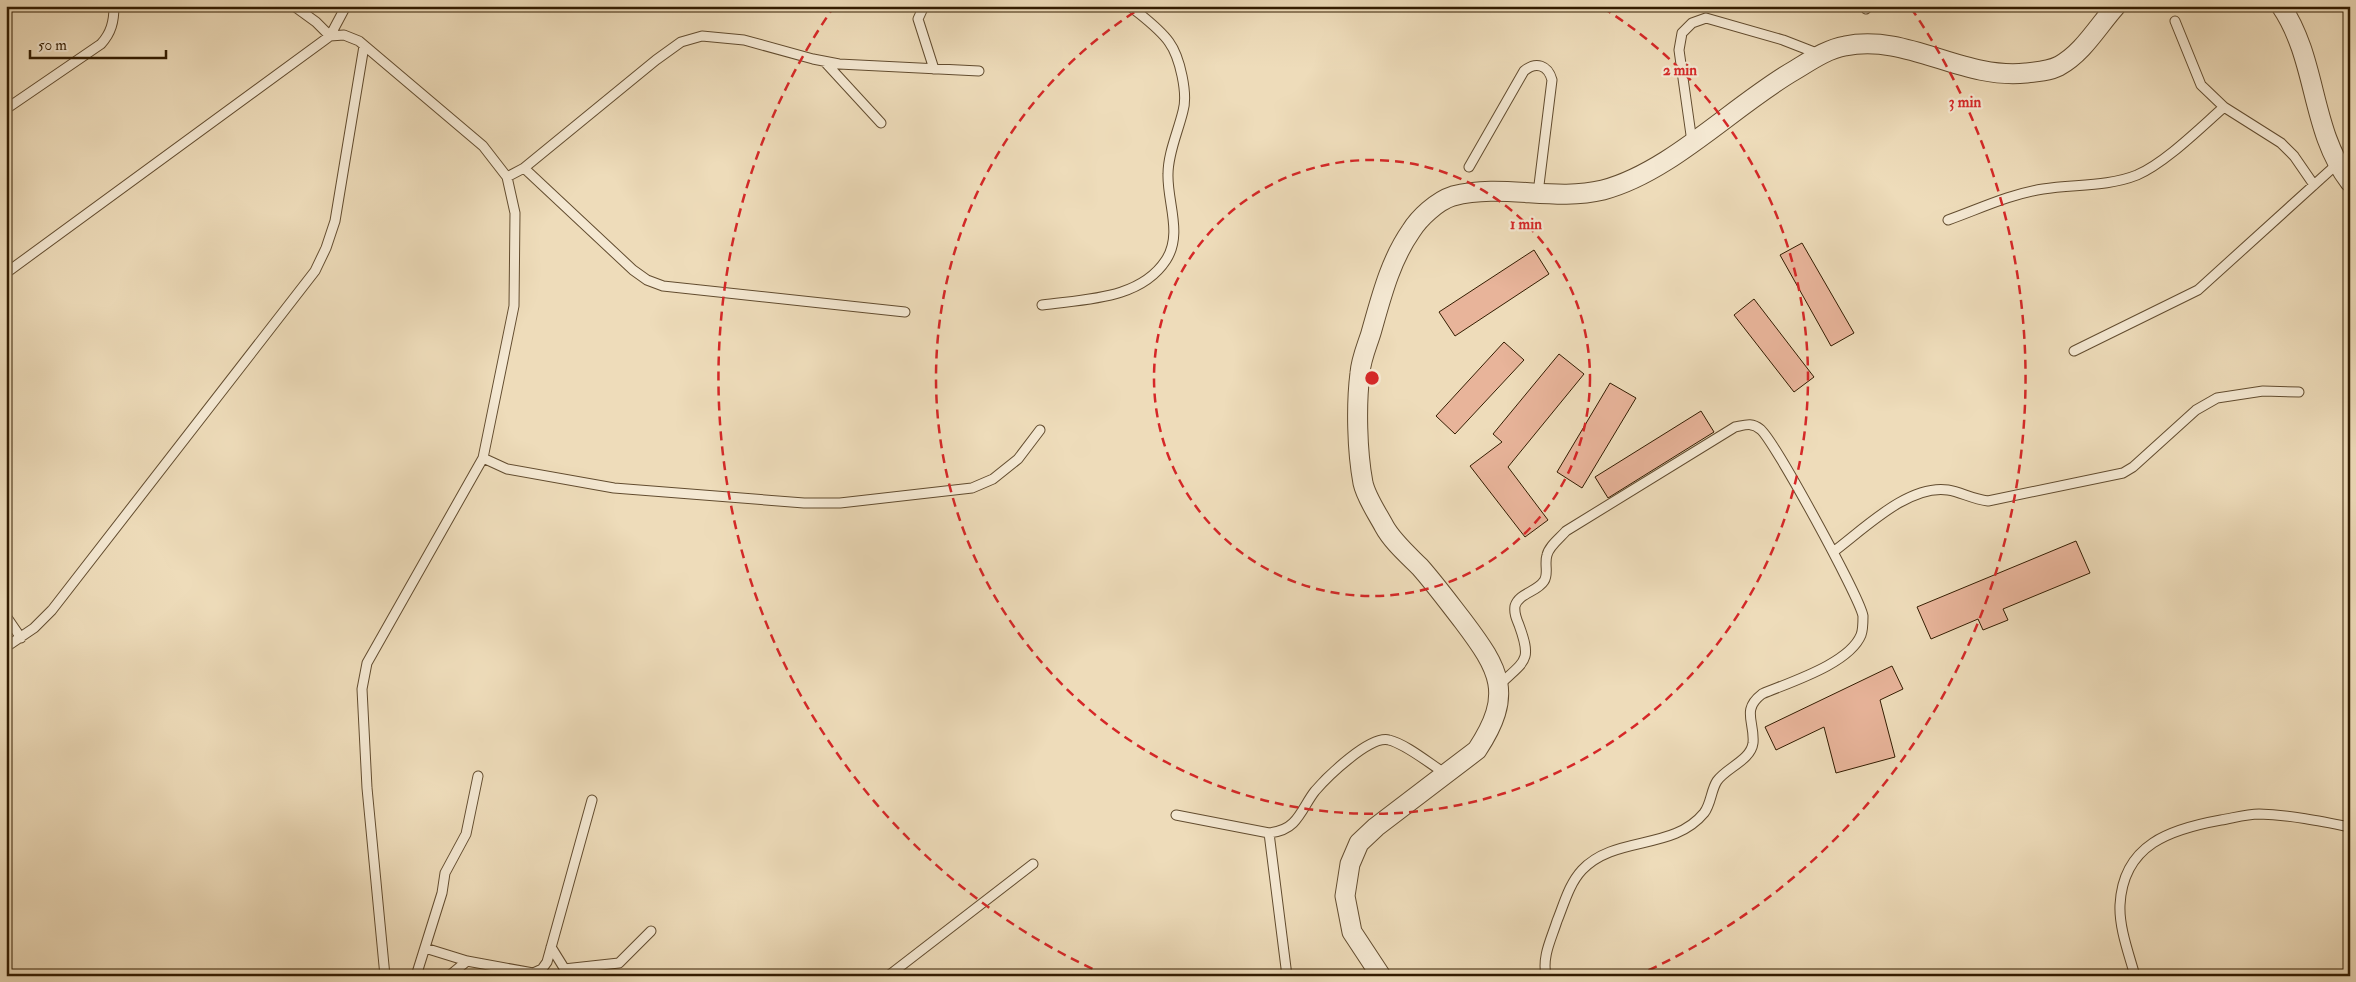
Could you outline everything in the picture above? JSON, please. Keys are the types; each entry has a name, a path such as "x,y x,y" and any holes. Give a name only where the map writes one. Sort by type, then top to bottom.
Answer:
{"street":[{"path":"1381,976 1352,932 1345,896 1350,864 1359,843 1371,832 1477,750 1487,734 1496,712 1499,685 1491,659 1432,580 1386,531 1364,485 1359,426 1360,370 1387,278 1411,230 1429,211 1450,197 1472,194 1538,193 1568,195 1604,190 1639,176 1692,142 1770,84 1820,55 1845,46 1890,44 1980,72 2012,75 2043,71 2059,66 2072,57 2116,6"},
{"path":"2281,6 2289,18 2306,58 2325,137 2336,165 2350,182"}],"lane":[{"path":"6,109 101,44 112,26 114,6"},
{"path":"294,6 316,22 330,36 344,35 364,46 483,146 507,177 515,213 514,306 483,458 367,663 363,680 367,788 385,976"},
{"path":"6,273 330,36 346,6"},
{"path":"924,6 918,19 934,69"},
{"path":"1042,305 1120,293 1137,286 1166,260 1172,244 1174,226 1168,186 1168,162 1186,96 1171,44 1130,6"},
{"path":"1692,142 1678,50 1682,33 1692,23 1706,18 1783,40 1820,55"},
{"path":"2175,21 2201,85 2224,107 2281,143 2294,156 2314,184"},
{"path":"507,177 524,168 656,60 681,42 702,36 744,40 824,61 979,71"},
{"path":"6,647 34,628 52,610 314,271 326,248 335,221 364,46"},
{"path":"824,61 881,123"},
{"path":"1469,166 1524,72 1535,65 1541,65 1548,69 1552,80 1538,193"},
{"path":"1948,220 2021,194 2044,189 2081,186 2136,175 2153,166 2224,107"},
{"path":"2074,351 2198,290 2336,165"},
{"path":"524,168 633,270 655,283 663,286 905,312"},
{"path":"1833,552 1910,496 1927,490 1948,490 1973,499 1988,501 2110,477 2133,467 2196,410 2217,398 2264,391 2299,392"},
{"path":"1499,685 1522,664 1526,656 1526,646 1515,615 1516,605 1521,597 1542,584 1546,578 1547,554 1566,531 1735,427 1751,424 1762,430 1775,448 1833,552 1862,615 1862,634 1852,650 1835,661 1762,694 1752,701 1750,713 1753,744 1717,782 1705,811 1690,826 1668,837 1632,845 1602,855 1582,870 1569,890 1543,962 1546,976"},
{"path":"483,458 507,469 614,488 804,503 840,503 972,488 993,479 1018,459 1040,430"},
{"path":"6,616 21,638"},
{"path":"1176,815 1269,833 1282,831 1293,823 1314,793 1332,773 1380,739 1390,740 1404,747 1446,774"},
{"path":"416,976 442,893 445,873 466,834 478,776"},
{"path":"425,948 467,961 534,973 542,969 551,946 592,800"},
{"path":"2135,976 2125,938 2120,905 2125,881 2136,858 2158,838 2185,827 2256,814 2290,816 2350,827"},
{"path":"1269,833 1287,976"},
{"path":"888,976 1033,864"},
{"path":"551,946 566,972 619,963 651,931"},
{"path":"450,976 467,961"}],"building":[{"path":"1802,243 1854,333 1831,346 1780,255"},
{"path":"1534,250 1549,274 1455,336 1439,312"},
{"path":"1754,299 1814,377 1794,392 1734,315"},
{"path":"1504,342 1524,360 1455,434 1436,416"},
{"path":"1559,354 1584,374 1508,467 1548,520 1525,537 1470,466 1502,442 1493,434"},
{"path":"1610,383 1636,398 1582,488 1557,472"},
{"path":"1701,411 1714,432 1608,498 1595,477"},
{"path":"2076,541 2090,573 2003,609 2008,620 1983,630 1978,619 1931,639 1917,607"},
{"path":"1892,666 1903,689 1880,700 1895,757 1836,773 1824,727 1776,750 1765,727"}]}
